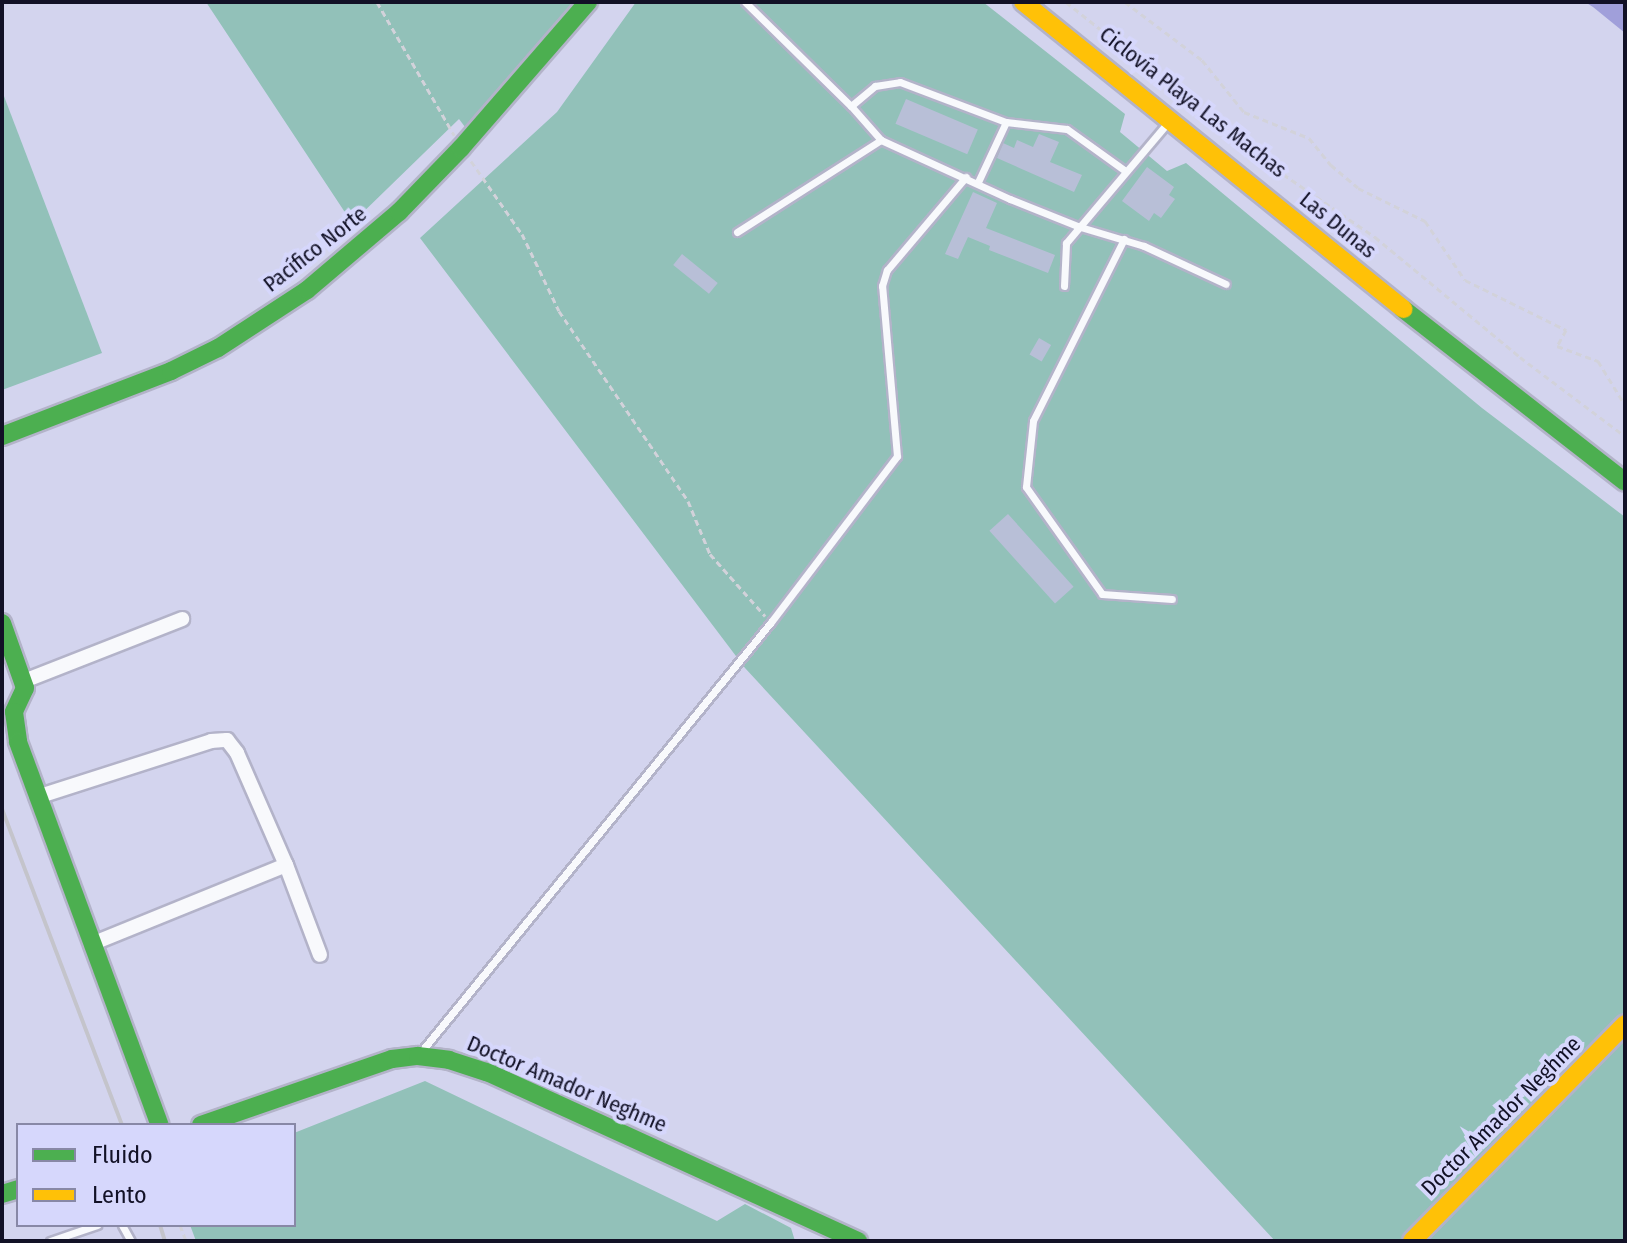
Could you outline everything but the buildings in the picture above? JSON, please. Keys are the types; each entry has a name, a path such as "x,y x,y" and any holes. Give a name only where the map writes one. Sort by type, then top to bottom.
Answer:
{"main road":[{"name":"Pacífico Norte","path":"2,436 171,371 264,320 366,242 461,148 588,2"},
{"name":"Las Dunas","path":"1023,2 1495,383 1625,482"},
{"path":"2,623 25,688 14,712 13,724 37,797 159,1123"},
{"name":"Doctor Amador Neghme","path":"1412,1241 1625,1024"},
{"name":"Doctor Amador Neghme","path":"207,1123 382,1062 418,1056 487,1072 858,1241"}],"street":[{"path":"24,681 182,619"},
{"path":"37,797 211,741 227,740 237,753 286,865 320,955"},
{"path":"94,943 286,865"}],"lane":[{"path":"745,2 851,106 881,140 1077,226 1124,239 1226,284"},
{"path":"851,106 875,86 900,82 1006,122 1067,129 1124,170"},
{"path":"1064,286 1066,243 1077,226 1170,119"},
{"path":"978,182 1006,122"},
{"path":"737,232 881,140"},
{"path":"418,1056 771,622 897,456 882,286 887,270 966,177"},
{"path":"1124,239 1033,421 1026,487 1102,594 1172,599"},
{"path":"50,1241 91,1227"}],"path":[{"path":"377,2 461,148 506,207 559,311 688,501 710,554 771,622"},
{"name":"Ciclovía Playa Las Machas","path":"1066,2 1283,174 1375,237 1520,357 1625,436"},
{"path":"1125,2 1202,60 1244,112 1309,138 1331,165 1358,188 1425,221 1465,280 1566,330 1557,346 1598,361 1625,405"}],"green space":[{"path":"206,2 573,2 476,127 465,127 459,119 352,223"},
{"path":"636,2 983,2 1125,114 1120,132 1167,171 1186,163 1482,408 1625,517 1625,1241 1275,1241 745,668 420,238 557,112"},
{"path":"2,91 102,353 2,390"},
{"path":"425,1081 717,1221 745,1204 791,1228 795,1241 196,1241 191,1227 296,1227 296,1132"}],"water":[{"path":"1585,2 1625,2 1625,33 1593,7"}],"railway":[{"path":"2,809 121,1123"},
{"path":"161,1227 165,1241"}],"traffic: fast":[{"path":"2,436 171,371 218,348 307,290 399,212 461,148 588,2"},
{"path":"1403,309 1625,482"},
{"path":"2,623 25,688 14,712 18,742 159,1123"},
{"path":"207,1123 392,1059 418,1056 449,1060 487,1072 858,1241"},
{"path":"2,1194 16,1190"}],"traffic: slow":[{"path":"1023,2 1403,309"},
{"path":"1412,1241 1625,1024"}]}
